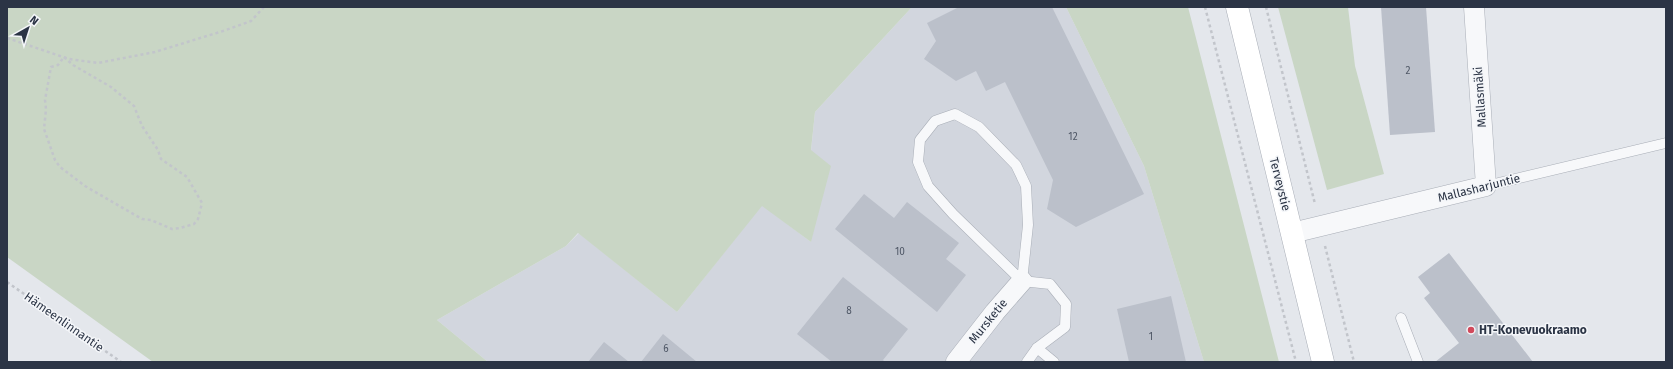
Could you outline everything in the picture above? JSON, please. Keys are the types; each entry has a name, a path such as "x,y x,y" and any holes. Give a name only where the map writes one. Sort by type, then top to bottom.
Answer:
{"main road":[{"name":"Terveystie","path":"1237,7 1323,362"}],"street":[{"name":"Mallasmäki","path":"1474,7 1486,186"},
{"name":"Mallasharjuntie","path":"1292,233 1486,186"},
{"name":"Mursketie","path":"956,362 995,312 1022,281"}],"lane":[{"path":"1022,281 1028,225 1026,186 1016,165 980,126 955,114 935,121 920,140 918,162 928,186 953,214 1022,281 1050,284 1066,304 1065,327 1037,348 1027,362"},
{"name":"Mallasharjuntie","path":"1486,186 1666,143"},
{"path":"1401,318 1418,362"},
{"path":"1037,348 1054,362"}],"path":[{"path":"7,38 64,57 98,63 155,52 251,21 264,7"},
{"path":"1205,7 1296,362"},
{"path":"1266,7 1354,362"},
{"path":"64,57 73,65 111,87 134,106 142,126 158,150 161,159 187,177 202,203 198,219 194,224 172,229 151,220 142,219 85,186 60,168 49,146 44,129 46,109 45,100 51,67 58,65 64,57"},
{"name":"Hämeenlinnantie","path":"7,282 121,362"}],"shaded area":[{"path":"912,7 1066,7 1144,166 1204,362 488,362 437,320 566,246 579,233 677,312 762,205 811,242 811,151 815,112"}],"green space":[{"path":"7,7 912,7 815,112 811,150 831,166 811,242 762,206 677,312 578,233 566,246 437,320 488,362 153,362 7,257"},
{"path":"1066,7 1188,7 1279,362 1204,362 1144,166"},
{"path":"1278,7 1348,7 1355,66 1384,174 1327,190"}],"building":[{"path":"959,7 1052,7 1144,194 1076,227 1047,209 1053,180 1005,82 986,91 976,71 956,81 924,59 936,41 927,23"},
{"path":"1381,7 1426,7 1435,132 1390,135"},
{"path":"864,194 894,218 907,202 959,243 946,259 966,275 937,312 835,229"},
{"path":"1449,253 1533,362 1435,362 1459,343 1424,298 1430,293 1418,277"},
{"path":"843,277 908,329 883,360 885,362 832,362 797,334"},
{"path":"1171,296 1186,362 1129,362 1117,309"},
{"path":"663,334 697,362 641,362"},
{"path":"604,342 629,362 588,362"}],"place":[{"name":"HT-Konevuokraamo","path":"1471,330"}]}
